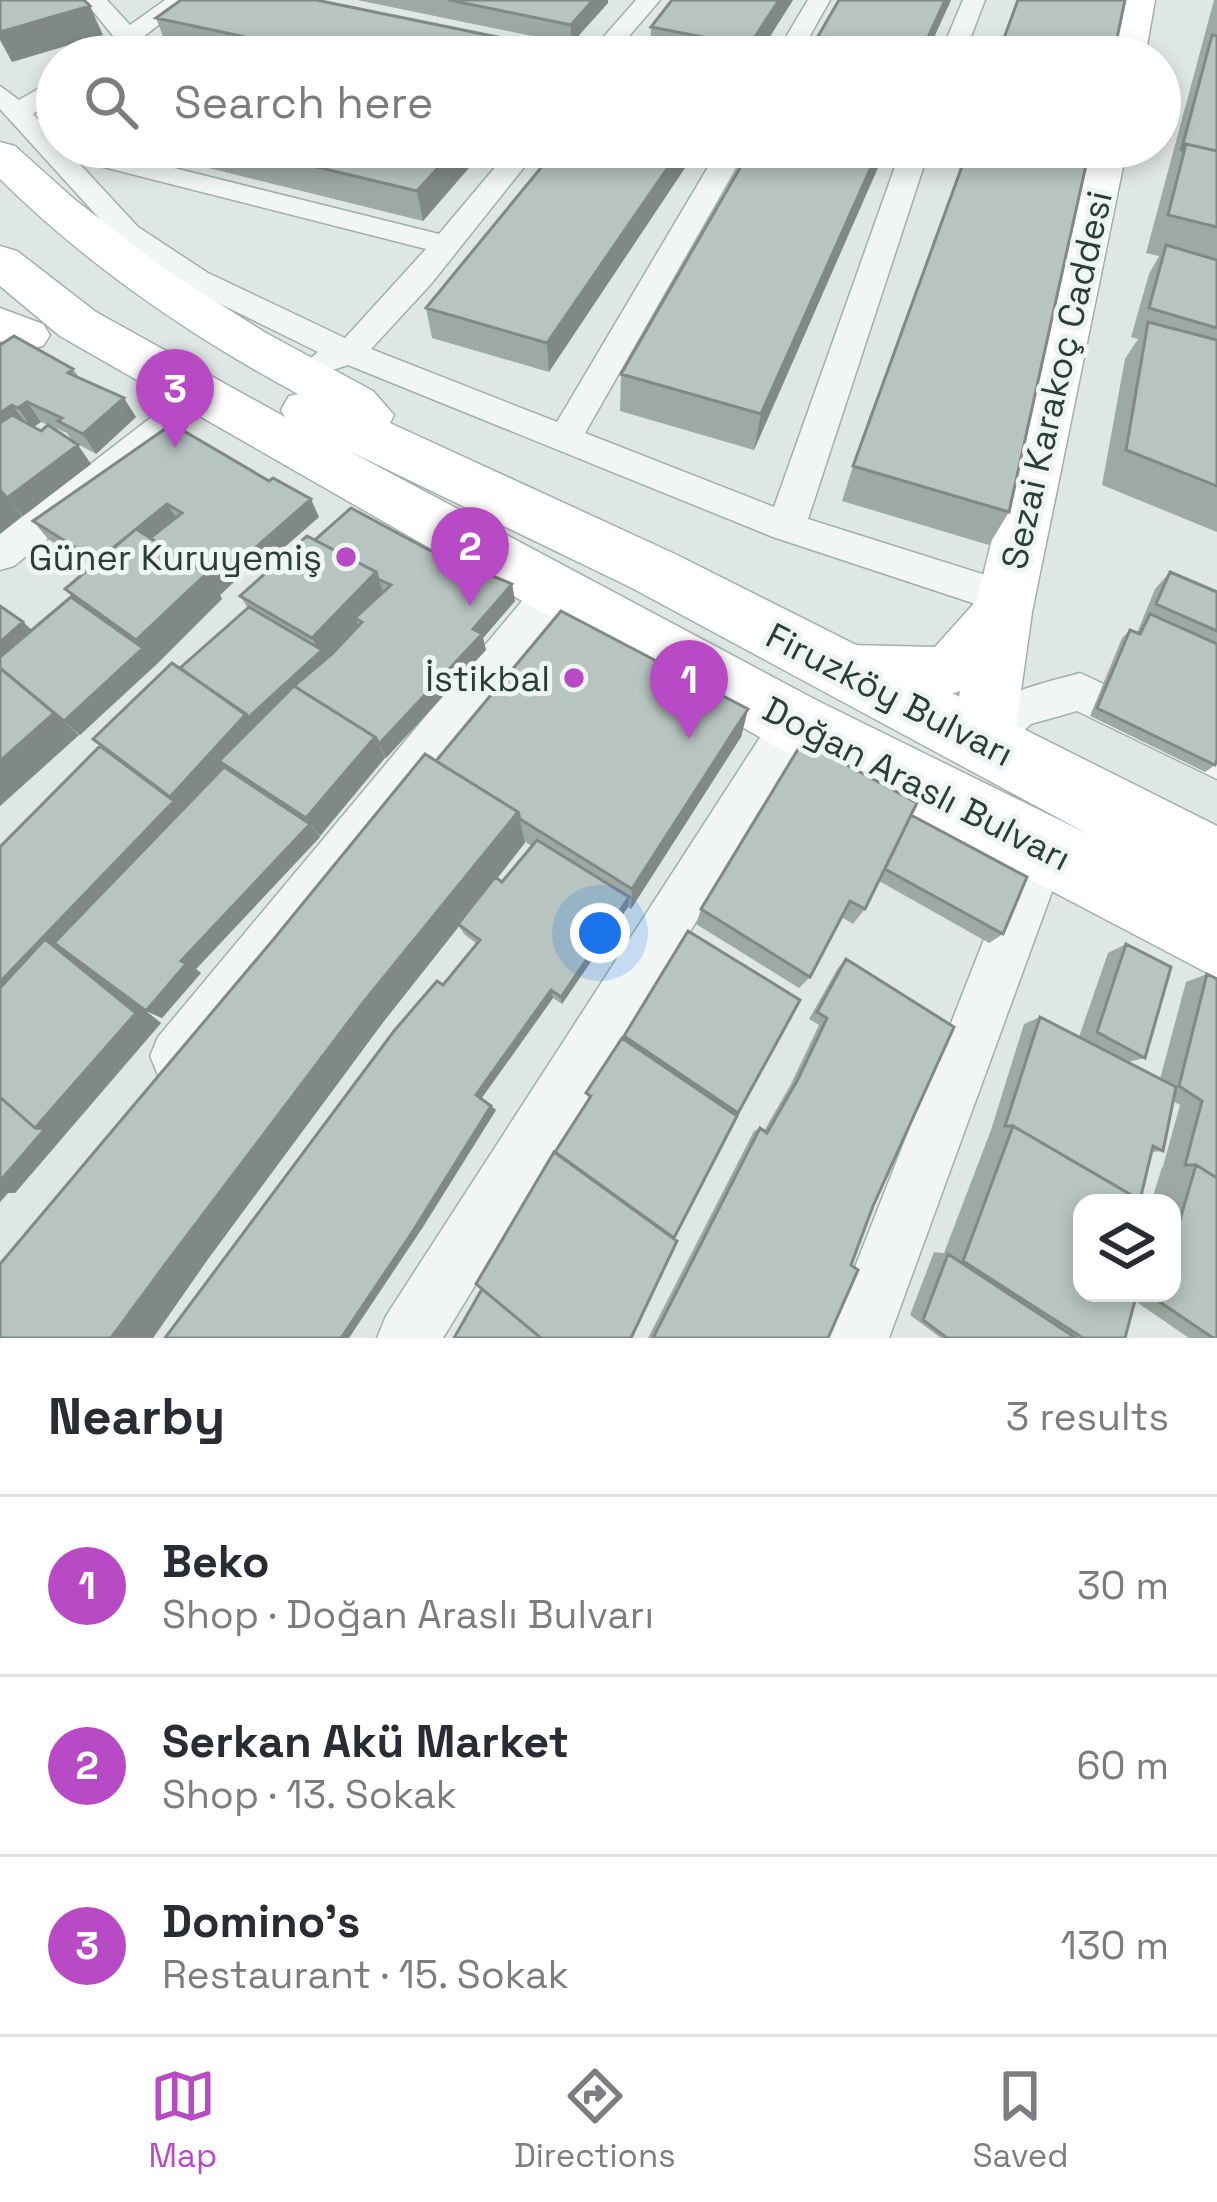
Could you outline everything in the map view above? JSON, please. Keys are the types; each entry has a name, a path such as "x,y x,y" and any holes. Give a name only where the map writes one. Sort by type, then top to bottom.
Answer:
{"main road":[{"path":"6,120 36,165"},
{"path":"38,168 82,233 149,283 296,372 349,376 375,489"},
{"name":"Firuzköy Bulvarı","path":"0,210 57,262 184,348 292,404 375,489 848,671 1217,865"},
{"name":"Doğan Araslı Bulvarı","path":"0,261 78,324 143,364 794,722 1217,939"},
{"path":"7,331 174,418 375,489"}],"street":[{"path":"95,0 126,36"},
{"path":"128,36 180,0"},
{"path":"617,36 649,0"},
{"path":"798,36 819,0"},
{"path":"959,36 974,0"},
{"path":"1131,36 1139,0"},
{"path":"36,100 6,120 36,137"},
{"path":"72,168 128,233 349,376 566,436 786,526 1004,605 966,659 940,674 848,671"},
{"path":"140,168 445,245"},
{"path":"349,376 502,168"},
{"path":"566,436 722,168"},
{"path":"786,526 909,168"},
{"name":"Sezai Karakoç Caddesi","path":"983,741 1004,605 1096,168"},
{"path":"0,555 174,418"},
{"path":"149,1090 556,588"},
{"path":"983,741 1018,709 1080,692 1217,759"},
{"path":"408,1338 794,722"},
{"path":"858,1338 1044,848"}],"building":[{"path":"0,0 84,0 90,6 0,32"},
{"path":"181,0 316,0 492,36 240,36 156,18"},
{"path":"449,0 593,0 571,25"},
{"path":"672,0 779,0 756,36 697,36 651,27"},
{"path":"839,0 945,0 929,36 818,36"},
{"path":"1018,0 1125,0 1117,36 1005,36"},
{"path":"1212,35 1217,36 1217,151 1186,144 1181,151"},
{"path":"1186,144 1217,151 1217,227 1168,215"},
{"path":"321,168 438,168 417,191"},
{"path":"541,168 668,168 547,343 426,308"},
{"path":"740,168 871,168 761,414 621,374"},
{"path":"961,168 1085,168 1009,512 853,466"},
{"path":"1166,245 1217,260 1217,328 1149,308"},
{"path":"1148,322 1217,340 1217,486 1126,450"},
{"path":"14,336 73,369 68,373 124,398 83,434 27,402 0,413 0,345"},
{"path":"12,415 41,431 48,425 78,445 7,498 0,490 0,423"},
{"path":"172,424 269,481 273,478 311,499 247,555 239,550 208,578 150,538 182,513 167,504 97,561 33,521"},
{"path":"351,508 427,549 512,584 473,629 482,634 379,744 294,686 332,654 362,622 355,618 391,585 315,540"},
{"path":"136,529 206,574 136,640 65,589"},
{"path":"307,536 376,572 312,638 240,596"},
{"path":"1170,572 1217,592 1217,631 1156,604"},
{"path":"71,597 143,648 64,721 0,668 0,657"},
{"path":"0,606 23,622 0,642"},
{"path":"249,607 322,650 249,717 180,668"},
{"path":"561,611 748,709 632,889 436,761"},
{"path":"1150,614 1217,644 1215,765 1097,708 1130,630 1140,634"},
{"path":"172,663 246,714 170,797 93,739"},
{"path":"0,668 54,713 0,761"},
{"path":"294,686 375,737 306,818 219,761"},
{"path":"803,741 917,803 865,909 850,901 810,977 701,909"},
{"path":"100,746 174,801 0,982 0,847"},
{"path":"425,754 518,812 362,1004 111,1338 0,1338 0,1264"},
{"path":"224,767 310,824 181,961 186,964 146,1011 54,943"},
{"path":"911,815 1027,877 1003,934 885,869"},
{"path":"537,840 629,897 561,997 551,990 476,1095 491,1106 341,1338 165,1338 394,1031 437,981 443,985 480,940 458,924 495,877 502,882"},
{"path":"688,931 800,1000 738,1113 624,1036"},
{"path":"45,939 136,1013 35,1128 0,1097 0,988"},
{"path":"1126,944 1171,967 1145,1058 1097,1032"},
{"path":"846,959 954,1027 873,1206 851,1265 858,1270 828,1338 653,1338 760,1128 767,1133 798,1079 827,1018 817,1012"},
{"path":"1207,974 1217,979 1217,1178 1196,1165 1185,1165 1202,1101 1179,1086"},
{"path":"1040,1017 1176,1087 1163,1151 1153,1146 1141,1194 1130,1194 1013,1126 1005,1126"},
{"path":"622,1038 737,1116 674,1238 555,1152"},
{"path":"0,1097 35,1128 45,1129 0,1181"},
{"path":"1013,1126 1130,1194 1073,1194 1073,1302 1135,1302 1125,1338 1083,1338 963,1261"},
{"path":"554,1152 677,1241 631,1338 541,1338 476,1284"},
{"path":"1196,1165 1217,1178 1217,1338 1160,1302 1181,1302 1181,1216"},
{"path":"948,1254 1076,1338 947,1338 923,1320"},
{"path":"482,1289 541,1338 454,1338"}],"place":[{"name":"Domino's","path":"175,448"},
{"name":"Güner Kuruyemiş","path":"346,557"},
{"name":"Serkan Akü Market","path":"470,606"},
{"name":"İstikbal","path":"574,678"},
{"name":"Beko","path":"689,739"}]}
